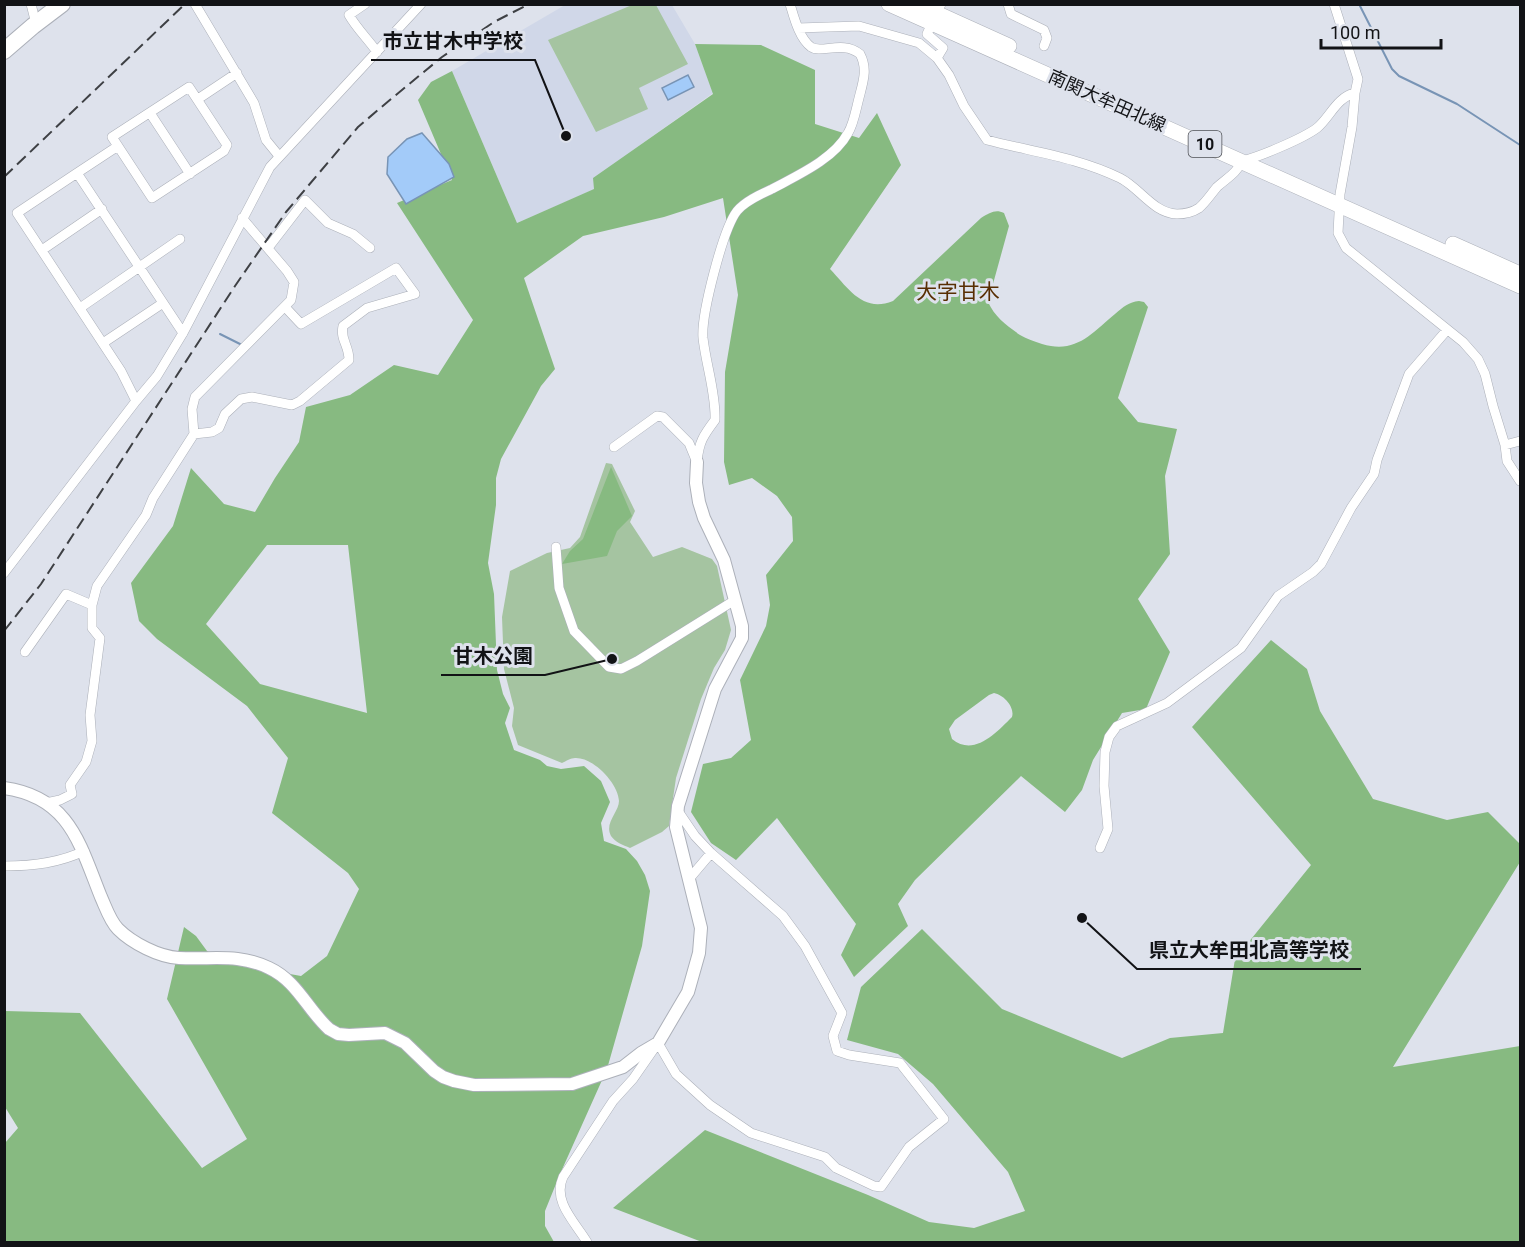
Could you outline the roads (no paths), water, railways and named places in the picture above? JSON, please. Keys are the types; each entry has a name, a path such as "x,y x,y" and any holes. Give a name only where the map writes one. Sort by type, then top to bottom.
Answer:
{"highway":[{"path":"4,51 62,4"}],"main road":[{"name":"南関大牟田北線","path":"890,4 936,14 1258,157 1340,200 1521,286"},
{"name":"南関大牟田北線","path":"916,4 1242,161 1521,274"}],"street":[{"path":"31,4 36,24"},
{"path":"195,4 254,103 266,140 279,156"},
{"path":"364,4 349,15 357,29 364,34 377,52"},
{"path":"4,573 157,376 183,333 270,167 421,4"},
{"path":"587,1242 567,1212 558,1187 613,1101 633,1079 658,1043 688,992 699,952 701,928 676,827 678,806 716,689 742,638 742,626 724,560 704,518 696,483 699,445 702,436 715,420 703,336 703,317 726,236 737,211 753,199 788,181 831,154 842,143 850,130 864,80 865,68 860,54 846,47 816,49 809,46 798,28 790,4"},
{"path":"1008,4 1011,14 1044,30 1047,38 1044,46"},
{"path":"1334,4 1358,80 1340,200 1338,233 1346,248 1463,342 1478,360 1485,374 1508,462 1521,481"},
{"path":"936,14 927,34 943,48 937,58"},
{"path":"798,28 859,26 919,44 937,58 949,75 964,106 987,140 1067,157 1096,167 1122,179 1166,213 1180,214 1199,208 1217,187 1238,169 1242,161 1258,157 1315,129 1330,115 1340,101 1347,95 1355,93"},
{"path":"198,99 237,73"},
{"path":"189,87 227,145 224,151 152,198 112,137 150,113 189,87"},
{"path":"150,113 190,174"},
{"path":"118,146 17,213 122,371 136,401"},
{"path":"77,172 183,333"},
{"path":"268,248 305,200 328,223 353,234 370,248"},
{"path":"42,250 102,209"},
{"path":"46,803 72,794 70,785 86,762 92,741 90,715 100,638 92,627 92,605 97,586 146,515 153,498 194,434 192,409 195,397 291,300 294,282 288,271 242,218"},
{"path":"80,308 180,239"},
{"path":"194,434 212,432 219,428 225,414 241,399 252,397 292,405 300,401 349,360 349,350 341,334 343,327 367,308 415,294 396,268 301,324 285,308"},
{"path":"103,344 163,303"},
{"path":"1100,848 1108,830 1104,786 1105,752 1109,737 1117,726 1167,703 1241,648 1278,596 1314,572 1321,564 1351,508 1374,474 1409,374 1448,330"},
{"path":"614,447 657,416 663,417 689,443 697,462"},
{"path":"1505,445 1521,441"},
{"path":"556,547 559,588 574,632 609,667 621,669 637,661 735,600"},
{"path":"25,652 66,594 92,605"},
{"path":"4,788 32,795 46,803 71,826 84,851 110,917 116,928 127,937 151,950 176,958 234,957 267,967 287,978 329,1029 338,1034 377,1032 394,1036 405,1043 434,1071 454,1081 474,1085 572,1084 624,1068 641,1053 658,1043"},
{"path":"658,1043 676,1074 710,1105 751,1133 825,1157 836,1168 874,1186 881,1187 909,1147 944,1119 900,1063 849,1055 837,1050 833,1036 843,1013 805,946 783,916 711,853 695,836 678,811"},
{"path":"4,866 30,866 68,859 84,851"},
{"path":"689,879 711,853"}],"water":[{"path":"688,75 694,87 668,100 662,88"},
{"path":"422,133 449,164 454,177 406,204 387,174 388,157 407,139"}],"waterway":[{"path":"1359,4 1392,69 1399,76 1457,104 1520,145"},
{"path":"220,334 242,345"}],"railway":[{"path":"4,177 185,4"},
{"path":"4,631 41,584 235,286 286,212 358,127 442,57 494,22 529,4"}],"place":[{"name":"市立甘木中学校","path":"566,136"},
{"name":"甘木公園","path":"612,659"},
{"name":"県立大牟田北高等学校","path":"1082,918"}],"district":[{"name":"大字甘木","path":"958,292"}]}
